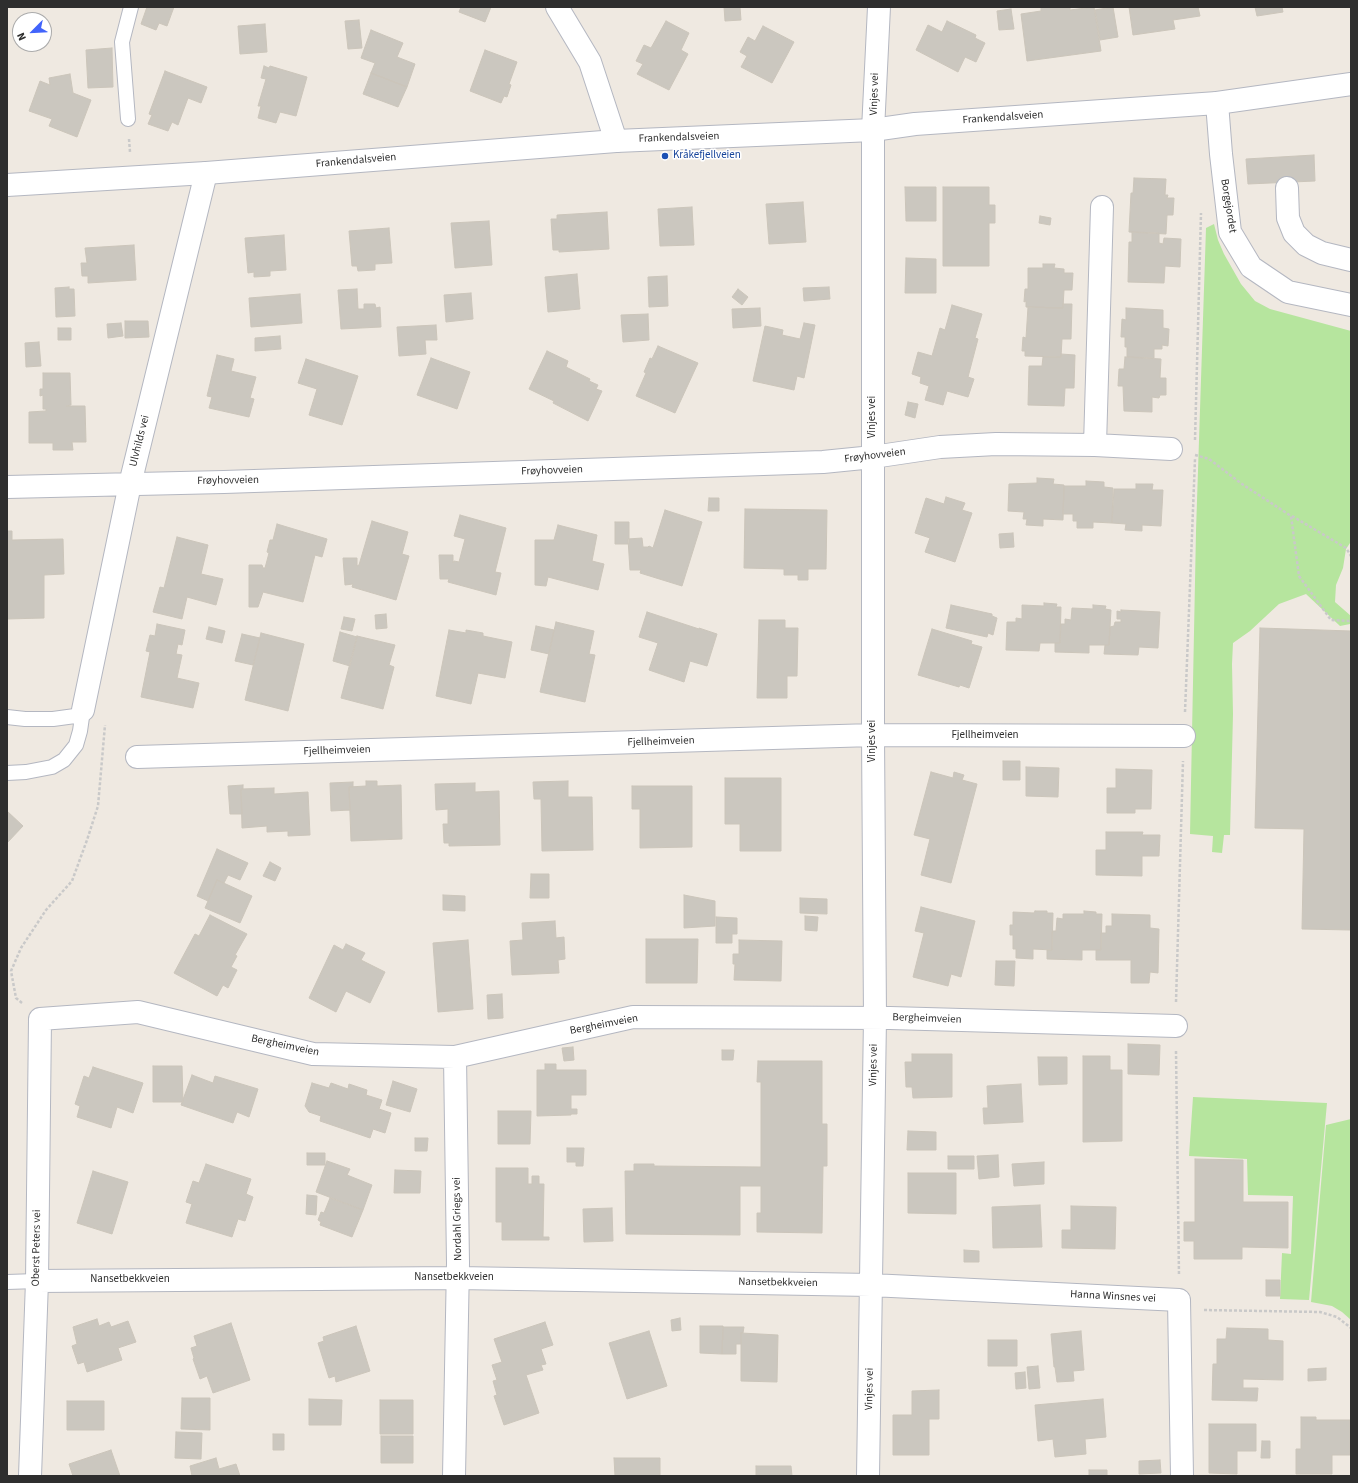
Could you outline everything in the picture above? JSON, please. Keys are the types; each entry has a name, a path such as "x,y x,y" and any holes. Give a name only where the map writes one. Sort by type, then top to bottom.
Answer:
{"street":[{"path":"557,7 590,62 616,141"},
{"name":"Vinjes vei","path":"868,1476 875,1018 873,735 873,130 878,7"},
{"name":"Frankendalsveien","path":"7,185 206,173 616,141 873,130 915,124 1217,103 1351,84"},
{"name":"Borgejordet","path":"1217,103 1230,232 1251,267 1288,292 1351,305"},
{"name":"Ulvhilds vei","path":"83,710 130,484 206,173"},
{"path":"1287,188 1288,218 1294,233 1306,245 1322,253 1351,260"},
{"path":"1095,445 1102,207"},
{"name":"Frøyhovveien","path":"7,487 815,462 873,457 940,447 996,444 1095,445 1171,449"},
{"name":"Fjellheimveien","path":"137,757 873,735 1184,736"},
{"name":"Bergheimveien","path":"40,1019 138,1012 313,1054 455,1057 633,1017 875,1018 1176,1026"},
{"name":"Oberst Peters vei","path":"30,1476 36,1281 40,1019"},
{"name":"Nordahl Griegs vei","path":"454,1476 458,1278 455,1057"},
{"name":"Nansetbekkveien","path":"36,1281 458,1278 871,1285"},
{"name":"Hanna Winsnes vei","path":"871,1285 1179,1300 1179,1310"},
{"path":"1179,1310 1182,1476"}],"lane":[{"path":"128,118 122,42 131,7"},
{"path":"7,718 53,719 76,716 83,710"},
{"path":"7,773 26,772 52,767 64,760 76,745 83,710"},
{"path":"7,1282 36,1281"}],"path":[{"path":"1195,455 1209,459 1242,484 1291,516 1346,548 1351,556"},
{"path":"1291,516 1299,576 1331,620 1351,621"},
{"path":"40,1019 16,998 12,971 21,948 42,917 72,881 98,806 104,729"},
{"path":"1179,1310 1320,1312 1337,1317 1351,1328"}],"green space":[{"path":"1214,224 1218,240 1224,254 1241,284 1255,301 1270,309 1351,331 1351,533 1350,543 1346,549 1343,568 1336,585 1335,602 1351,616 1351,623 1340,626 1306,594 1279,604 1250,631 1233,643 1230,835 1224,835 1222,853 1212,852 1213,836 1190,834 1196,531 1206,228"},
{"path":"1193,1097 1327,1103 1309,1300 1280,1299 1282,1253 1291,1254 1293,1196 1248,1195 1247,1159 1189,1156"},
{"path":"1351,1119 1351,1320 1332,1306 1311,1302 1326,1125"}],"building":[{"path":"147,7 174,7 167,26 159,23 156,30 141,24"},
{"path":"461,7 491,7 485,22 459,12"},
{"path":"724,7 740,7 741,20 725,21"},
{"path":"1041,7 1070,7 1070,10 1094,7 1101,51 1027,61 1021,14 1041,11"},
{"path":"1113,7 1118,37 1100,40 1095,10"},
{"path":"1129,7 1198,7 1200,16 1173,20 1175,29 1133,35"},
{"path":"1255,7 1282,7 1283,12 1257,16"},
{"path":"1011,9 1014,29 999,30 997,11"},
{"path":"359,20 362,48 348,49 345,21"},
{"path":"666,21 689,33 681,50 688,54 669,90 637,74 643,64 636,61 644,45 651,48"},
{"path":"947,21 976,35 975,38 985,43 976,62 965,57 958,72 916,50 928,25 942,32"},
{"path":"265,24 267,52 240,54 238,26"},
{"path":"763,26 794,42 772,83 741,67 747,56 740,52 748,37 755,41"},
{"path":"371,30 403,43 397,57 415,64 407,87 371,73 375,63 361,58"},
{"path":"112,48 113,87 88,88 86,50"},
{"path":"485,50 517,62 509,84 511,85 507,97 504,96 501,103 470,91"},
{"path":"264,66 269,68 270,66 307,77 296,116 280,112 276,123 258,118 261,106 258,106 266,79 261,78"},
{"path":"165,71 207,87 201,103 188,98 178,125 172,122 168,131 148,124 152,115 149,114"},
{"path":"371,73 407,87 398,107 363,94"},
{"path":"70,74 73,93 91,100 77,137 49,126 52,119 29,111 40,81 50,85 49,78"},
{"path":"1314,155 1315,181 1248,184 1246,159"},
{"path":"1134,178 1166,179 1165,195 1168,195 1167,198 1174,198 1173,215 1167,215 1166,234 1129,232 1131,193 1133,193"},
{"path":"905,187 936,187 936,221 906,221"},
{"path":"943,187 989,187 989,205 995,205 995,223 989,223 989,266 943,266"},
{"path":"803,202 806,242 769,244 766,204"},
{"path":"692,207 694,245 660,246 658,209"},
{"path":"607,212 609,249 559,252 559,250 553,250 551,219 557,219 557,215"},
{"path":"1040,216 1051,218 1050,225 1039,223"},
{"path":"489,221 492,265 455,268 451,223"},
{"path":"389,228 392,263 375,264 375,270 358,271 357,266 352,266 349,231"},
{"path":"1132,232 1159,233 1159,243 1163,244 1164,238 1181,239 1180,267 1165,266 1164,283 1128,282 1129,242 1132,242"},
{"path":"284,235 286,270 270,271 270,276 254,277 254,272 248,273 245,238"},
{"path":"134,245 136,280 88,283 88,276 82,276 81,263 87,263 85,248"},
{"path":"906,258 936,259 936,293 905,293"},
{"path":"1043,264 1055,264 1054,268 1064,269 1064,273 1073,273 1072,290 1064,290 1063,308 1026,307 1026,301 1024,302 1025,289 1028,289 1028,268 1043,268"},
{"path":"577,274 580,309 548,312 545,277"},
{"path":"667,276 668,306 649,307 648,277"},
{"path":"69,287 69,289 74,289 75,316 56,317 55,288"},
{"path":"829,287 830,299 804,301 803,288"},
{"path":"357,289 358,309 364,309 364,304 375,304 376,308 380,307 381,327 341,329 338,290"},
{"path":"738,289 748,297 742,305 732,297"},
{"path":"471,293 473,319 446,322 444,295"},
{"path":"300,294 302,323 251,327 249,298"},
{"path":"1063,304 1072,304 1071,339 1062,339 1061,357 1025,356 1025,351 1022,351 1023,337 1026,338 1028,307 1063,308"},
{"path":"952,305 982,314 975,338 978,339 968,377 974,379 968,397 947,391 943,405 925,400 929,386 920,383 921,377 912,374 918,352 932,356 940,328 945,330"},
{"path":"760,308 761,326 733,328 732,309"},
{"path":"1126,308 1163,310 1163,328 1169,329 1168,346 1162,345 1162,349 1154,349 1154,358 1127,357 1125,337 1121,337 1122,319 1126,320"},
{"path":"648,314 649,340 623,342 621,315"},
{"path":"125,321 148,321 149,337 125,338"},
{"path":"121,323 123,336 108,338 107,324"},
{"path":"804,323 815,325 804,378 797,376 794,390 753,381 765,326 783,330 782,335 800,339"},
{"path":"436,325 437,340 425,340 426,354 399,356 397,327"},
{"path":"58,328 71,328 71,340 58,340"},
{"path":"280,336 281,349 255,351 255,338"},
{"path":"39,342 41,366 26,367 25,343"},
{"path":"658,346 698,363 675,413 636,396 646,373 644,372 650,358 652,359"},
{"path":"547,351 568,361 566,367 590,379 589,381 598,385 596,389 602,391 588,421 553,403 554,401 529,389"},
{"path":"1061,354 1075,355 1074,388 1065,388 1064,406 1028,405 1029,366 1042,366 1043,357 1061,357"},
{"path":"217,355 234,359 231,371 256,377 250,398 254,399 249,417 209,408 212,397 207,396"},
{"path":"1125,357 1161,359 1160,378 1166,378 1166,395 1160,395 1159,398 1152,397 1152,412 1124,411 1123,386 1118,386 1119,369 1124,369"},
{"path":"431,358 470,372 457,409 417,395"},
{"path":"306,359 358,376 342,425 309,415 317,389 298,383"},
{"path":"43,373 70,373 71,405 66,406 85,406 86,442 72,442 73,450 53,450 53,443 29,443 29,412 46,411 46,409 43,409 43,395 40,396 40,389 43,389"},
{"path":"908,402 918,404 915,418 905,415"},
{"path":"1037,478 1054,479 1053,484 1064,485 1063,520 1043,519 1043,526 1026,525 1027,519 1023,519 1024,512 1008,511 1009,484 1037,483"},
{"path":"1086,481 1104,482 1104,487 1113,488 1112,523 1093,522 1093,528 1077,528 1077,521 1073,521 1073,514 1063,514 1064,486 1086,486"},
{"path":"1136,484 1153,484 1152,490 1163,490 1161,526 1142,525 1142,531 1125,530 1126,524 1112,523 1114,489 1136,489"},
{"path":"946,497 965,503 962,510 972,513 955,562 925,552 930,538 915,533 926,498 944,504"},
{"path":"709,498 719,498 719,511 708,511"},
{"path":"745,509 827,510 826,569 808,569 808,580 798,580 798,575 784,575 784,569 744,568"},
{"path":"665,510 702,522 682,586 640,573 641,570 630,570 628,539 642,538 643,547 649,546 653,548"},
{"path":"460,515 506,528 495,572 501,573 496,595 448,582 449,579 440,579 439,555 453,555 453,563 454,561 459,562 465,539 454,536"},
{"path":"372,521 408,532 402,554 409,556 396,600 352,587 353,584 345,585 343,558 357,558 357,566 359,565"},
{"path":"615,522 629,522 629,544 615,544"},
{"path":"277,524 327,539 322,557 315,555 303,602 263,592 258,607 249,607 249,565 262,565 263,568 265,568 269,553 267,552 270,540 273,540"},
{"path":"558,525 597,535 592,561 604,564 598,590 548,577 546,586 535,585 535,540 554,540"},
{"path":"7,531 12,531 12,540 63,539 64,574 44,575 44,618 7,619"},
{"path":"1013,533 1014,547 1000,548 999,534"},
{"path":"177,537 208,545 201,574 223,579 216,605 187,597 182,619 153,612 160,587 164,588"},
{"path":"1044,603 1057,604 1056,607 1061,607 1060,643 1040,643 1039,651 1006,650 1007,622 1016,622 1016,618 1022,619 1022,605 1044,606"},
{"path":"951,605 992,614 992,616 997,618 993,635 988,633 987,637 946,628"},
{"path":"1093,605 1106,606 1105,609 1111,610 1109,645 1089,645 1089,653 1055,652 1055,643 1060,643 1061,624 1065,624 1065,619 1071,620 1072,608 1093,609"},
{"path":"1121,610 1160,612 1158,648 1139,647 1138,655 1104,654 1105,645 1109,645 1110,627 1114,626 1115,622 1121,622 1121,619 1117,619 1117,611 1121,612"},
{"path":"647,612 717,634 707,666 690,661 684,682 649,670 658,643 639,637"},
{"path":"386,614 387,628 376,629 375,615"},
{"path":"344,617 355,619 352,631 341,629"},
{"path":"759,620 785,620 785,628 798,628 797,676 787,676 787,698 757,698"},
{"path":"556,622 594,631 589,654 595,655 585,702 540,692"},
{"path":"157,624 185,630 182,645 178,644 176,654 182,655 177,678 199,683 193,708 141,697 150,652 146,651 150,635 155,636"},
{"path":"536,626 554,630 549,654 531,650"},
{"path":"209,627 225,631 222,643 206,639"},
{"path":"1260,628 1351,631 1351,930 1302,929 1304,829 1255,828"},
{"path":"932,629 972,641 971,644 982,647 969,688 960,685 959,687 918,675"},
{"path":"449,630 466,633 466,630 483,633 483,636 512,642 505,678 478,673 471,704 436,696"},
{"path":"340,632 357,637 350,666 333,661"},
{"path":"261,633 304,644 288,711 245,700"},
{"path":"242,634 260,638 253,665 235,661"},
{"path":"357,636 395,645 389,665 394,667 383,709 341,698"},
{"path":"1003,761 1020,761 1020,780 1003,780"},
{"path":"1026,767 1059,768 1058,797 1026,796"},
{"path":"1116,769 1152,770 1151,809 1135,809 1135,813 1107,813 1107,788 1116,788"},
{"path":"931,772 953,778 954,772 964,775 962,780 977,784 951,883 921,875 930,839 914,835"},
{"path":"725,778 781,778 781,851 740,851 740,824 725,824"},
{"path":"366,781 377,781 377,786 401,785 402,839 351,841 349,787 366,786"},
{"path":"568,781 568,797 592,797 593,850 542,851 541,799 534,799 533,782"},
{"path":"353,782 353,787 349,787 350,810 331,811 330,783"},
{"path":"475,783 475,792 499,791 500,845 449,846 449,843 444,843 443,824 448,824 448,809 436,810 435,784"},
{"path":"243,785 243,789 241,789 242,814 230,814 228,786"},
{"path":"632,786 692,786 692,847 640,848 640,809 632,809"},
{"path":"274,788 274,794 308,792 310,835 288,836 288,831 267,832 267,826 242,828 241,789"},
{"path":"7,811 23,826 7,843"},
{"path":"1106,832 1143,832 1142,835 1160,835 1159,856 1142,856 1142,876 1096,875 1096,850 1106,850"},
{"path":"217,849 248,863 240,880 228,875 224,883 217,880 208,901 197,896"},
{"path":"270,862 281,868 275,881 263,876"},
{"path":"531,874 549,874 549,898 530,898"},
{"path":"217,880 252,896 240,923 205,908"},
{"path":"443,895 465,896 465,911 443,910"},
{"path":"684,895 715,901 715,926 684,928"},
{"path":"800,898 827,899 827,914 800,913"},
{"path":"921,907 975,921 961,977 951,974 948,986 913,977 924,933 915,931"},
{"path":"1035,911 1047,911 1047,913 1053,913 1052,950 1033,949 1033,959 1016,958 1016,949 1013,949 1013,935 1010,935 1010,925 1013,925 1013,912 1034,913"},
{"path":"1084,911 1102,914 1101,950 1082,950 1082,960 1047,959 1047,950 1052,950 1052,931 1056,931 1057,918 1063,919 1063,914 1084,914"},
{"path":"1112,914 1150,915 1150,928 1159,929 1158,973 1150,972 1149,983 1131,983 1131,960 1096,960 1096,950 1101,950 1101,933 1106,933 1106,926 1112,926"},
{"path":"210,915 247,934 235,955 237,956 231,967 237,970 228,988 223,985 217,996 174,973 195,934 199,936"},
{"path":"805,916 818,917 817,931 805,930"},
{"path":"716,917 737,918 737,934 732,934 732,943 716,943"},
{"path":"555,921 556,938 564,937 565,959 558,960 559,973 512,975 510,941 523,940 522,923"},
{"path":"646,939 698,939 697,983 646,983"},
{"path":"468,940 473,1009 438,1012 433,943"},
{"path":"739,940 782,941 781,981 734,980 735,964 733,964 733,954 739,954"},
{"path":"346,944 365,953 361,960 385,972 370,1003 346,991 336,1012 309,998 334,945 343,950"},
{"path":"996,961 1015,961 1014,986 995,985"},
{"path":"502,994 503,1018 488,1019 487,995"},
{"path":"1128,1044 1160,1045 1159,1075 1128,1074"},
{"path":"573,1047 574,1060 564,1061 562,1048"},
{"path":"722,1050 734,1050 733,1060 722,1060"},
{"path":"912,1054 952,1054 952,1097 913,1098 912,1087 906,1087 905,1062 912,1062"},
{"path":"1083,1056 1110,1056 1110,1070 1122,1070 1122,1141 1083,1142"},
{"path":"1038,1057 1067,1057 1067,1084 1039,1085"},
{"path":"758,1061 822,1061 822,1124 827,1124 827,1166 823,1166 822,1233 757,1232 757,1213 761,1213 761,1186 740,1186 740,1235 626,1234 625,1171 634,1171 634,1164 654,1164 654,1166 761,1167 761,1082 757,1082"},
{"path":"545,1064 556,1064 556,1070 586,1070 586,1095 571,1095 571,1109 577,1109 577,1114 537,1116 537,1070 545,1070"},
{"path":"153,1066 182,1066 183,1102 153,1102"},
{"path":"93,1067 143,1083 133,1113 117,1107 111,1128 77,1117 80,1106 75,1104 84,1076 89,1078"},
{"path":"192,1075 213,1083 215,1076 258,1089 249,1117 237,1112 233,1123 181,1105"},
{"path":"393,1081 417,1089 410,1112 386,1105"},
{"path":"312,1083 329,1088 331,1083 348,1089 349,1084 367,1090 366,1095 382,1100 379,1109 391,1113 385,1133 373,1129 370,1138 320,1121 321,1116 309,1112 305,1106"},
{"path":"1021,1084 1023,1122 984,1124 983,1108 988,1108 987,1086"},
{"path":"498,1111 531,1111 530,1144 498,1144"},
{"path":"908,1131 936,1132 936,1150 907,1150"},
{"path":"415,1138 428,1138 427,1151 415,1151"},
{"path":"567,1148 584,1148 583,1166 576,1166 576,1162 567,1162"},
{"path":"307,1153 325,1153 325,1165 307,1165"},
{"path":"998,1155 999,1177 979,1179 977,1156"},
{"path":"948,1156 974,1156 974,1169 948,1169"},
{"path":"1195,1159 1243,1160 1243,1202 1288,1202 1288,1248 1242,1247 1242,1259 1194,1259 1194,1241 1184,1241 1184,1222 1195,1222"},
{"path":"327,1161 350,1169 347,1175 372,1185 363,1210 316,1192"},
{"path":"1044,1162 1044,1184 1014,1186 1012,1164"},
{"path":"206,1164 251,1179 246,1194 253,1197 245,1221 238,1219 232,1237 186,1223 192,1204 186,1202 193,1181 199,1183"},
{"path":"496,1168 528,1168 528,1184 532,1184 532,1176 539,1176 539,1184 544,1184 543,1237 549,1237 549,1240 502,1240 502,1222 496,1222"},
{"path":"395,1170 421,1171 420,1193 394,1193"},
{"path":"93,1171 128,1182 112,1234 77,1223"},
{"path":"908,1173 956,1173 956,1214 908,1213"},
{"path":"307,1195 317,1196 316,1215 306,1214"},
{"path":"330,1198 363,1210 352,1237 320,1225 321,1222 318,1220 321,1212 324,1213"},
{"path":"1040,1205 1042,1247 993,1248 992,1207"},
{"path":"1071,1206 1116,1207 1115,1249 1062,1248 1062,1230 1071,1230"},
{"path":"612,1208 613,1241 584,1242 583,1209"},
{"path":"964,1250 979,1251 979,1262 964,1262"},
{"path":"1266,1280 1280,1280 1280,1296 1266,1296"},
{"path":"680,1318 681,1330 672,1331 671,1320"},
{"path":"97,1319 99,1326 109,1322 111,1327 128,1321 136,1342 118,1348 122,1360 87,1372 84,1362 78,1364 72,1346 77,1344 73,1327"},
{"path":"545,1322 553,1345 541,1349 546,1364 541,1365 543,1370 526,1375 539,1413 504,1425 494,1396 497,1395 493,1381 497,1380 492,1365 502,1362 494,1339"},
{"path":"231,1323 250,1380 213,1393 207,1376 200,1379 193,1359 191,1348 197,1346 194,1336"},
{"path":"356,1326 370,1371 336,1382 335,1376 329,1378 318,1343 324,1341 323,1337"},
{"path":"700,1326 723,1326 722,1354 700,1353"},
{"path":"723,1327 744,1327 743,1333 741,1333 741,1344 736,1344 736,1354 722,1354"},
{"path":"1227,1328 1268,1329 1268,1340 1283,1341 1283,1380 1243,1379 1243,1388 1258,1388 1257,1401 1212,1400 1213,1364 1217,1364 1217,1339 1226,1339"},
{"path":"649,1331 667,1386 627,1399 609,1343"},
{"path":"1081,1331 1084,1370 1073,1371 1074,1381 1057,1382 1051,1334"},
{"path":"741,1333 778,1335 777,1382 741,1381"},
{"path":"988,1340 1017,1340 1017,1366 988,1366"},
{"path":"1038,1366 1040,1388 1029,1389 1027,1367"},
{"path":"1326,1368 1326,1380 1308,1381 1308,1369"},
{"path":"1025,1372 1026,1388 1016,1389 1015,1373"},
{"path":"939,1390 939,1419 929,1419 929,1455 893,1455 893,1415 912,1415 912,1391"},
{"path":"182,1398 210,1398 210,1430 181,1429"},
{"path":"309,1399 342,1400 341,1425 309,1425"},
{"path":"1103,1399 1106,1437 1085,1439 1086,1454 1055,1457 1053,1439 1038,1441 1035,1405"},
{"path":"380,1400 413,1400 413,1434 380,1434"},
{"path":"67,1401 104,1401 104,1430 67,1430"},
{"path":"1301,1417 1316,1417 1316,1420 1350,1420 1350,1455 1332,1455 1332,1474 1296,1474 1296,1449 1301,1449"},
{"path":"1209,1424 1256,1424 1256,1451 1237,1451 1237,1474 1209,1473"},
{"path":"176,1432 202,1433 201,1459 175,1458"},
{"path":"273,1434 284,1434 284,1450 273,1450"},
{"path":"381,1436 413,1436 413,1463 381,1463"},
{"path":"1262,1441 1270,1441 1270,1458 1261,1458"},
{"path":"111,1450 120,1476 73,1476 69,1464"},
{"path":"216,1458 219,1469 236,1464 240,1476 192,1476 190,1466"},
{"path":"614,1458 660,1458 660,1476 615,1476"},
{"path":"1160,1460 1161,1473 1139,1474 1139,1461"},
{"path":"756,1466 791,1466 792,1476 756,1476"},
{"path":"1089,1470 1107,1470 1107,1476 1089,1476"}],"place":[{"name":"Kråkefjellveien","path":"665,156"}]}
